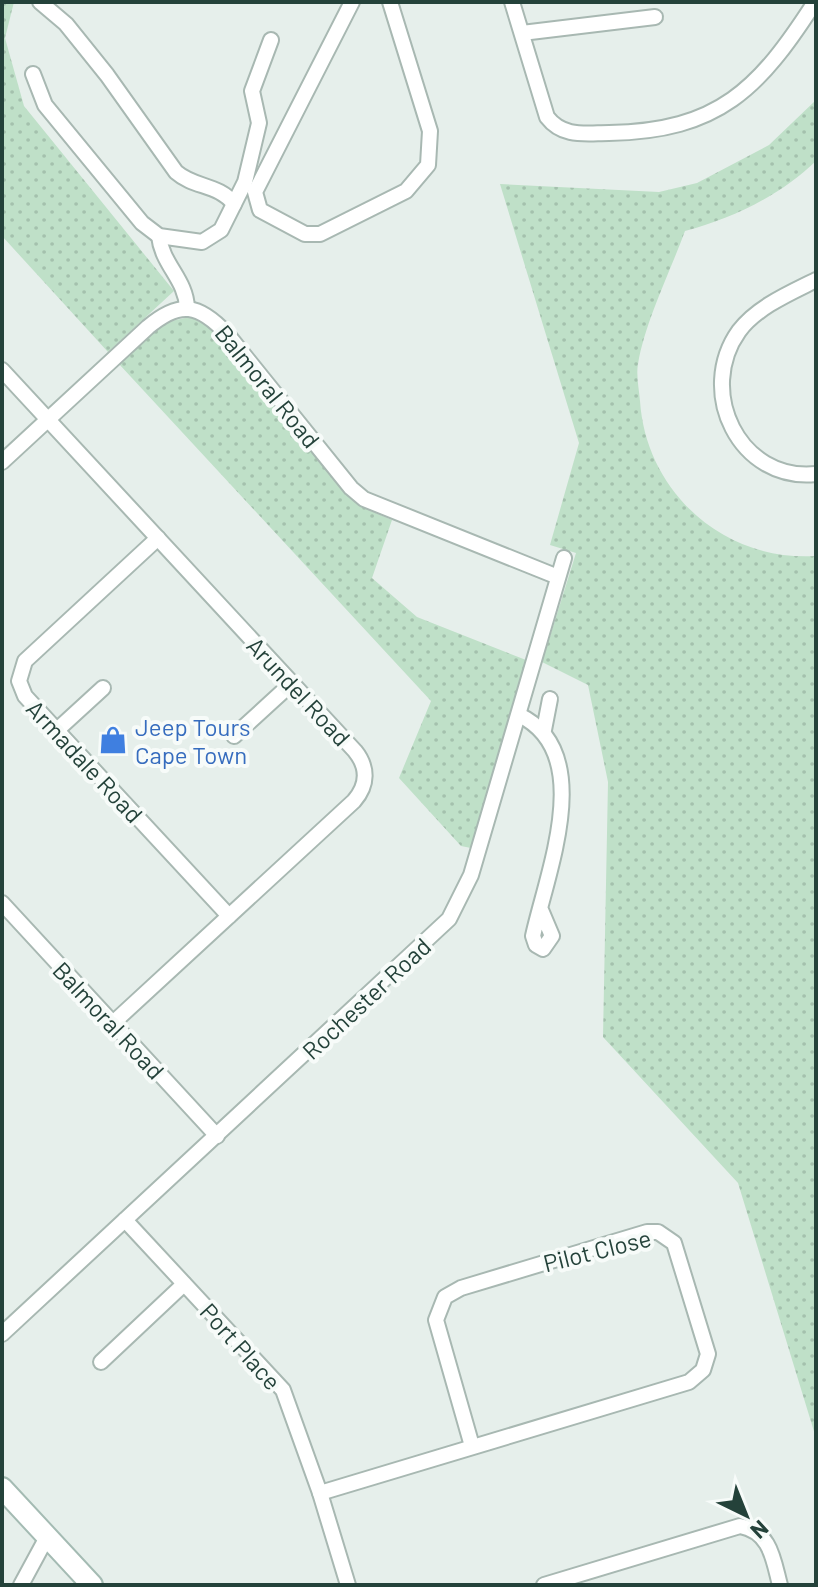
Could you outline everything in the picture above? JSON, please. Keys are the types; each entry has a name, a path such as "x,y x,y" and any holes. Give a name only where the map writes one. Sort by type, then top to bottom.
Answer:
{"street":[{"path":"40,2 66,24 107,75 176,172 184,179 223,191 234,204"},
{"path":"352,2 257,187 256,202 264,213 305,234 320,234 406,191 424,173 431,154 430,131 390,2"},
{"path":"512,2 544,111 555,126 573,133 648,132 687,124 742,93 765,73 815,2"},
{"path":"522,33 655,17"},
{"path":"33,74 39,94 52,114 142,223 159,236 196,243 208,241 221,230 245,182 259,123 252,91 271,40"},
{"path":"2,462 161,316 171,310 187,308 185,288 164,259 159,236"},
{"path":"816,280 768,306 741,328 727,353 722,380 726,417 731,430 748,451 774,468 790,473 816,474"},
{"name":"Balmoral Road","path":"187,308 203,312 227,334 344,480 364,499 558,577"},
{"name":"Arundel Road","path":"2,370 359,756 365,770 364,784 354,801 113,1023"},
{"name":"Armadale Road","path":"158,538 21,667 22,691 229,916"},
{"name":"Rochester Road","path":"2,1334 449,919 468,886 564,558"},
{"path":"234,736 292,683"},
{"path":"56,731 103,688"},
{"path":"544,730 550,699"},
{"path":"519,715 544,730 560,764 562,785 555,846 541,910"},
{"name":"Balmoral Road","path":"2,903 217,1136"},
{"name":"Port Place","path":"125,1220 283,1390 320,1493 348,1585"},
{"name":"Pilot Close","path":"320,1493 697,1377 707,1363 708,1354 674,1243 658,1232 647,1232 461,1288 445,1297 436,1320 472,1446"},
{"path":"101,1362 184,1284"},
{"path":"2,1488 92,1585"},
{"path":"544,1585 740,1526 752,1528 763,1536 780,1585"},
{"path":"21,1585 47,1537"}],"green space":[{"path":"2,2 14,2 5,38 24,106 174,291 108,352 2,236"},
{"path":"816,100 816,161 772,195 720,220 685,231 646,331 637,373 646,434 657,464 674,492 696,515 721,534 751,547 782,555 816,556 816,1438 738,1183 603,1037 608,782 588,685 542,662 576,553 550,545 579,443 500,184 659,192 697,183 769,145"},
{"path":"190,317 211,327 348,494 369,510 392,520 372,578 417,617 526,660 471,848 461,846 399,778 431,701 119,364 166,322"}],"place":[{"name":"Jeep Tours Cape Town","path":"113,740"}]}
